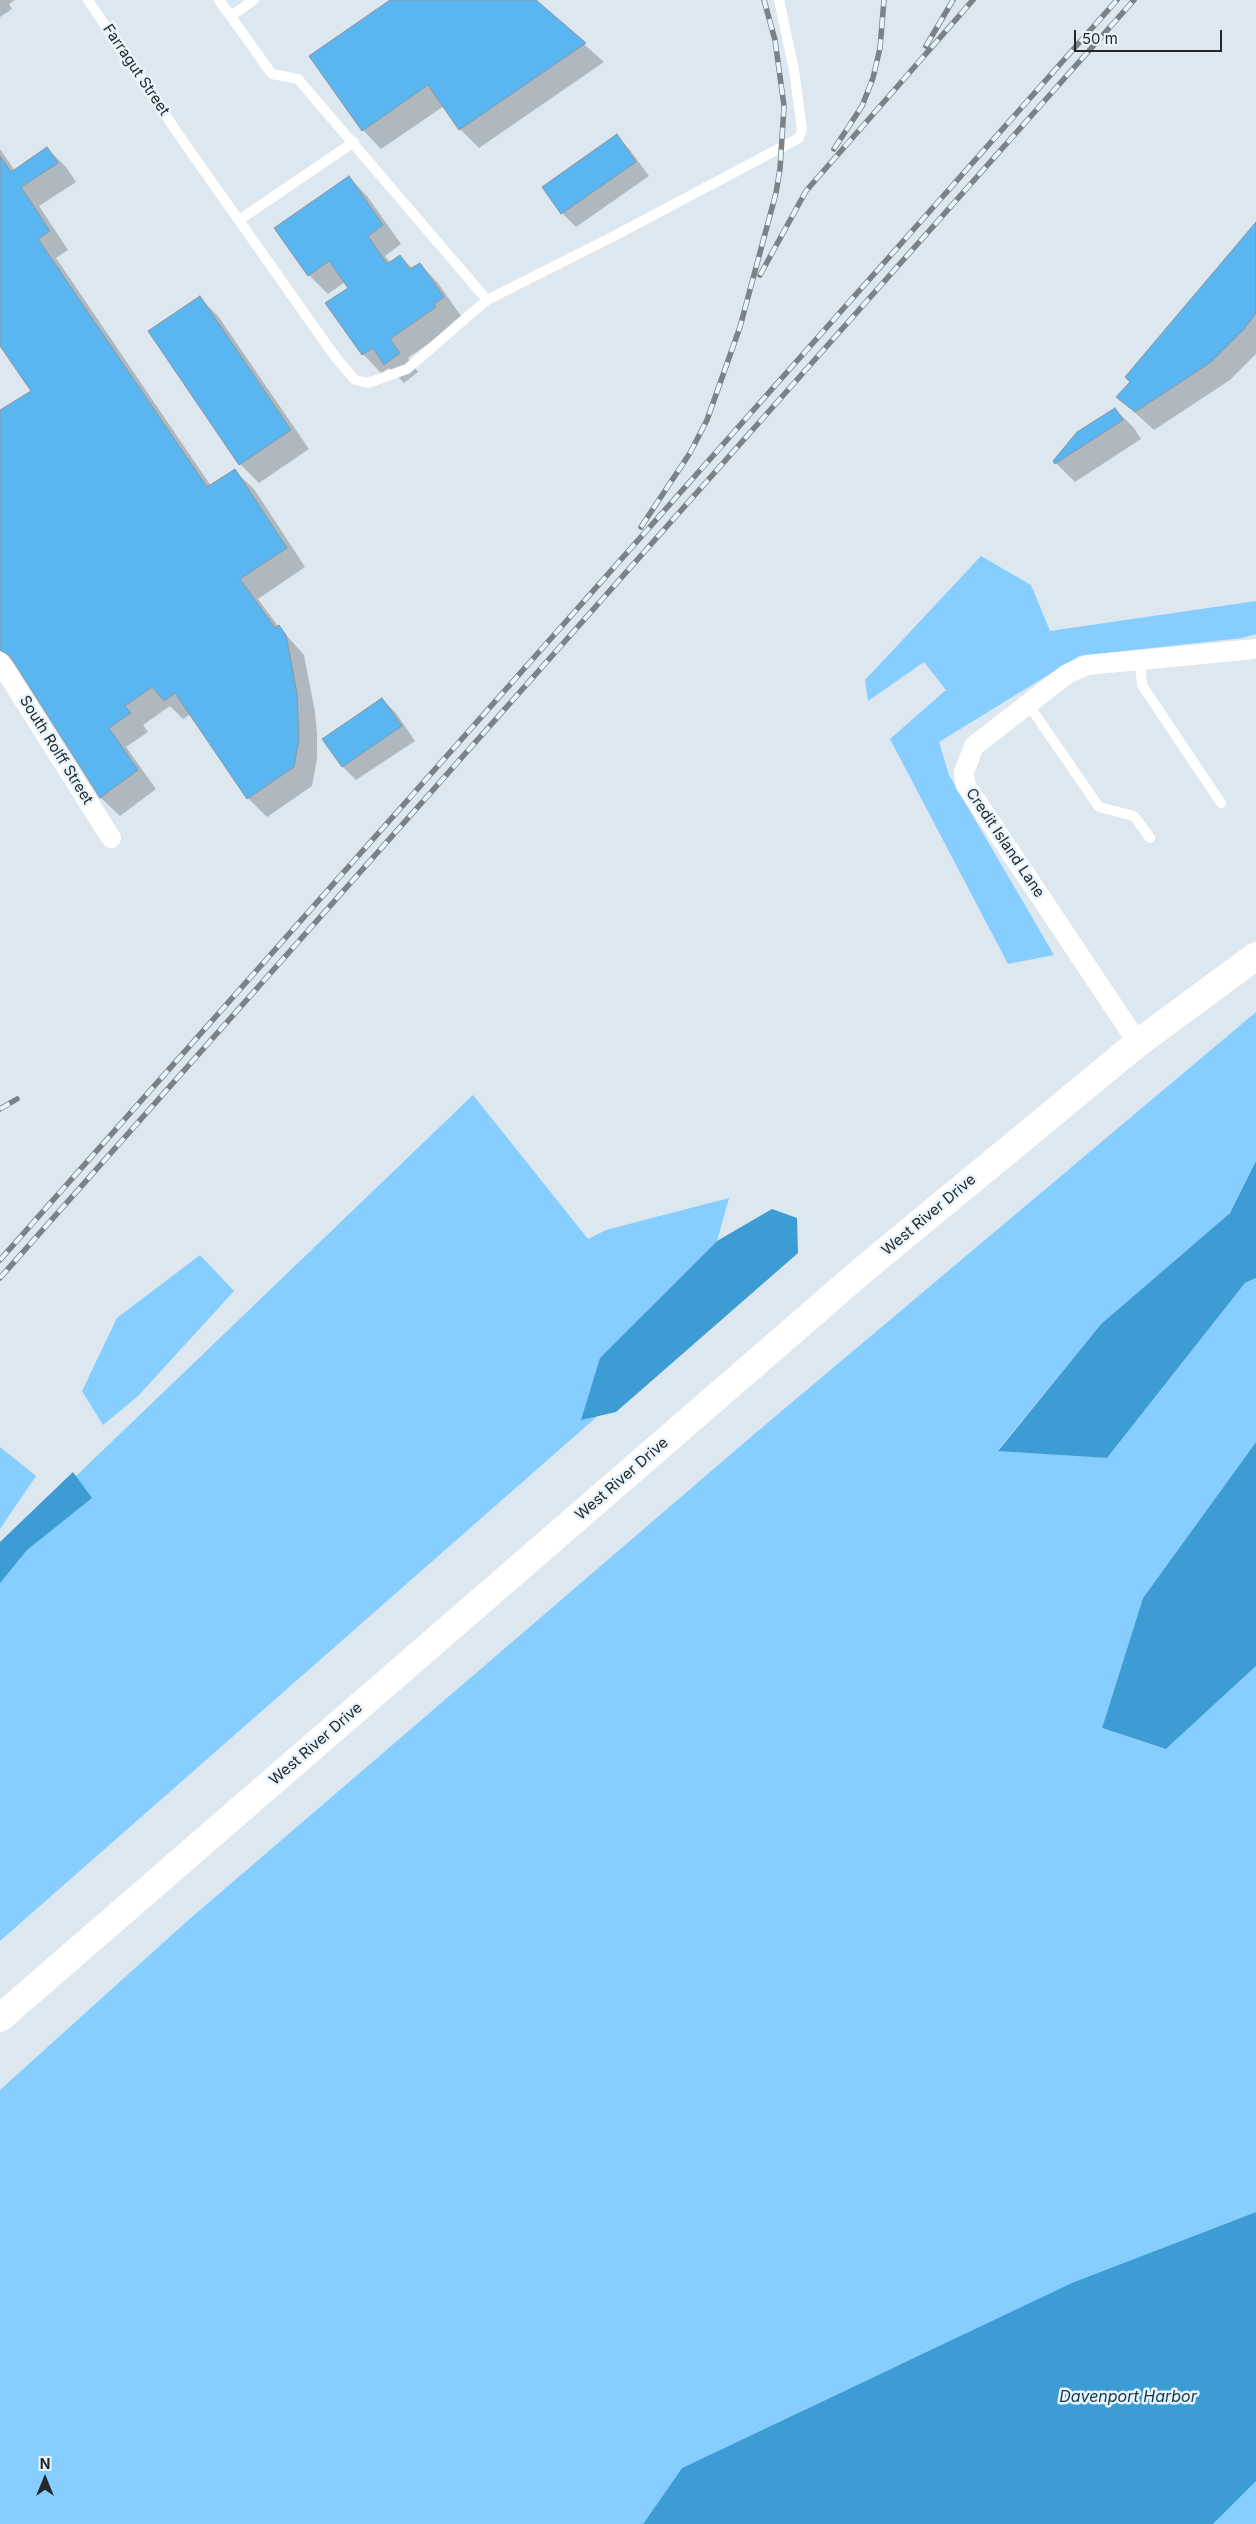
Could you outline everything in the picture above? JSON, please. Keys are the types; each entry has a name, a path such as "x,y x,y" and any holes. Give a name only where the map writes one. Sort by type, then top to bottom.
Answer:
{"main road":[{"name":"West River Drive","path":"0,2018 864,1268 1138,1043 1256,956"}],"street":[{"name":"Credit Island Lane","path":"1138,1043 965,784 964,772 974,746 1068,674 1088,666 1256,649"},
{"name":"South Rolff Street","path":"0,662 111,838"}],"lane":[{"name":"Farragut Street","path":"88,0 183,141 336,358 355,380 368,383 407,369 487,300 616,236 799,138 802,130 794,70 778,0"},
{"path":"219,0 272,74 298,78 487,300"},
{"path":"231,16 254,0"},
{"path":"239,220 354,142"},
{"path":"1140,661 1142,684 1221,803"},
{"path":"1028,704 1099,807 1134,816 1150,838"}],"shaded area":[{"path":"981,556 1031,585 1050,631 1256,601 1256,634 1242,638 1079,656 939,742 949,775 1054,955 1008,964 890,739 946,690 924,662 868,701 865,680"},
{"path":"1256,1012 1256,1161 1230,1213 1101,1324 998,1450 1107,1458 1245,1283 1256,1278 1256,1442 1143,1598 1102,1728 1166,1749 1256,1666 1256,2212 1163,2248 895,2367 682,2468 643,2524 0,2524 0,2090 185,1923 752,1436"},
{"path":"473,1095 588,1239 606,1230 729,1198 717,1241 646,1312 675,1348 0,1941 0,1549"},
{"path":"200,1255 234,1291 138,1396 103,1425 82,1391 117,1318"},
{"path":"0,1447 36,1476 0,1529"},
{"path":"1256,2481 1256,2524 1213,2524 1252,2483"}],"water":[{"path":"1256,1161 1256,1278 1245,1283 1107,1458 998,1451 1101,1324 1230,1213"},
{"path":"772,1209 797,1218 798,1253 616,1412 581,1420 600,1358 717,1241"},
{"path":"1256,1442 1256,1666 1166,1749 1102,1728 1143,1598"},
{"path":"73,1472 92,1498 27,1550 0,1583 0,1542"},
{"name":"Davenport Harbor","path":"1256,2212 1256,2481 1213,2524 643,2524 682,2468 1072,2283"}],"building":[{"path":"390,0 536,0 586,43 459,130 428,85 362,131 309,56"},
{"path":"617,134 636,162 561,214 542,187"},
{"path":"47,147 58,163 21,187 50,231 38,239 207,487 235,469 287,548 240,579 275,628 279,625 286,635 297,693 299,740 294,767 247,799 175,693 164,701 152,687 125,706 131,713 109,728 138,770 100,798 10,656 0,650 0,410 31,391 0,346 0,156 11,172"},
{"path":"349,176 383,225 368,236 387,264 400,255 410,269 420,263 444,297 434,304 436,307 390,339 400,353 384,365 373,348 362,355 325,303 348,288 329,261 308,276 274,228"},
{"path":"1256,222 1256,313 1245,328 1211,362 1135,412 1116,397 1130,382 1125,377"},
{"path":"200,296 291,430 239,465 148,331"},
{"path":"1115,408 1123,420 1055,464 1053,461 1077,432"},
{"path":"382,698 402,726 342,767 322,739"}],"railway":[{"path":"641,527 690,453 707,420 740,327 776,193 780,169 784,106 775,40 764,0"},
{"path":"834,149 862,106 873,78 880,48 884,0"},
{"path":"926,46 953,0"},
{"path":"760,275 806,191 973,0"},
{"path":"0,1260 1117,0"},
{"path":"0,1278 1134,0"},
{"path":"0,1109 17,1099"}]}
